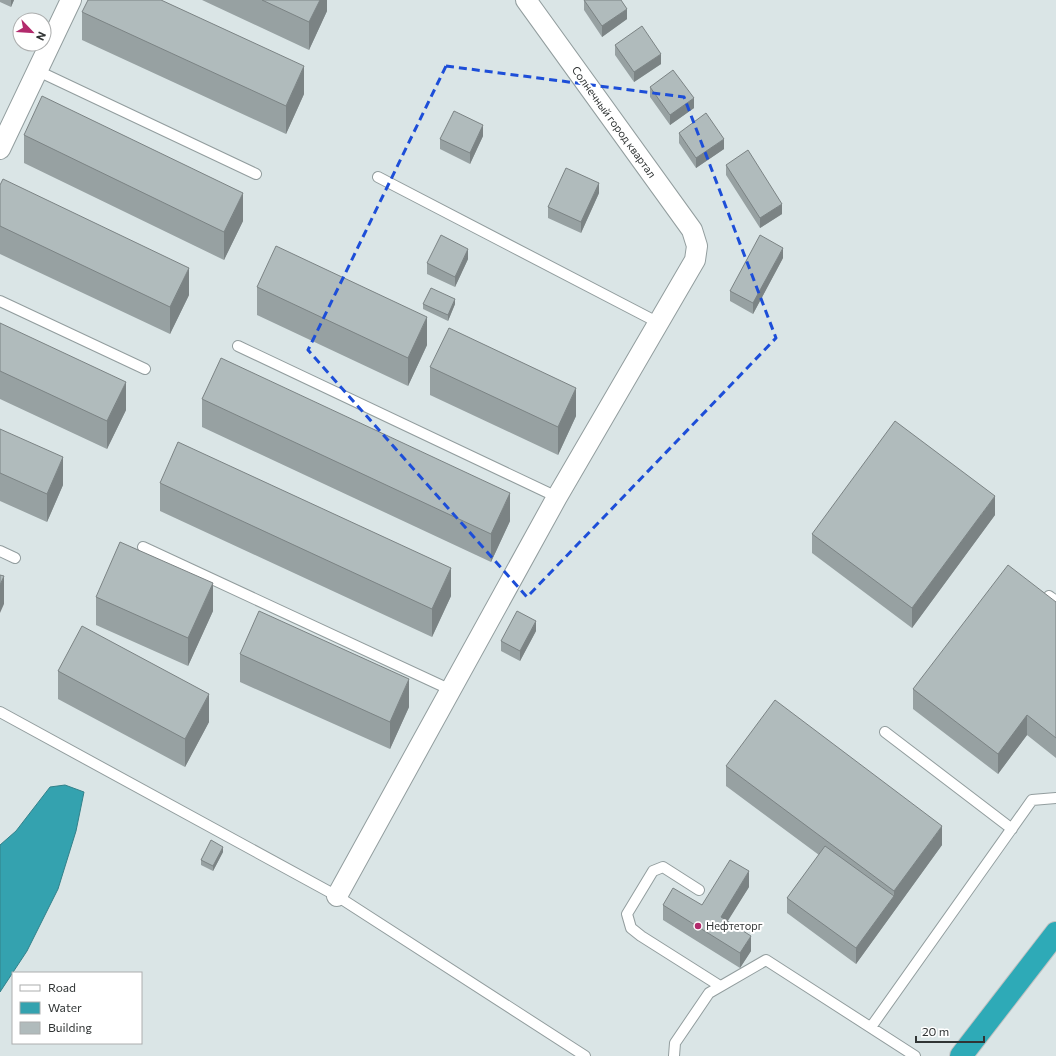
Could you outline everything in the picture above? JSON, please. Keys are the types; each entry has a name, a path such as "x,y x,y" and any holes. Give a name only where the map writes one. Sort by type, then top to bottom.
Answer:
{"highway":[{"path":"961,1056 1056,933"}],"street":[{"path":"0,149 71,0"},
{"name":"Солнечный город квартал","path":"526,0 692,230 697,246 695,260 659,323"},
{"path":"337,896 558,497 659,323"}],"lane":[{"path":"38,71 256,174"},
{"path":"378,177 659,323"},
{"path":"0,301 145,369"},
{"path":"238,346 558,497"},
{"path":"143,547 451,690"},
{"path":"0,551 15,558"},
{"path":"0,712 337,896 585,1056"},
{"path":"885,732 1012,829"},
{"path":"870,1027 1032,800 1056,798"},
{"path":"699,890 663,867 653,871 628,914 631,928 641,936 720,986"},
{"path":"674,1056 675,1044 709,993 766,960 915,1056"}],"highlighted area":[{"path":"446,66 684,97 776,338 527,597 308,350"}],"water":[{"path":"65,785 84,792 76,831 58,889 27,951 0,992 0,845 16,831 50,787"}],"building":[{"path":"88,0 161,0 304,66 286,106 82,12"},
{"path":"262,0 320,0 309,22"},
{"path":"584,0 621,0 627,9 602,26"},
{"path":"642,26 661,54 634,72 615,45"},
{"path":"673,70 694,98 670,115 650,87"},
{"path":"42,96 243,193 224,232 24,135"},
{"path":"454,111 483,125 470,153 440,139"},
{"path":"706,113 724,139 696,158 679,133"},
{"path":"748,150 782,204 760,218 726,165"},
{"path":"566,168 599,183 581,222 548,207"},
{"path":"3,179 189,268 170,307 0,226 0,185"},
{"path":"441,235 468,249 455,277 427,263"},
{"path":"760,235 783,248 753,303 730,291"},
{"path":"276,246 427,317 408,358 257,287"},
{"path":"431,288 455,299 448,315 423,304"},
{"path":"0,323 126,382 107,421 0,371"},
{"path":"449,328 576,388 558,427 430,367"},
{"path":"221,358 510,493 491,534 202,399"},
{"path":"895,421 995,496 912,608 812,534"},
{"path":"0,429 63,457 47,494 0,473"},
{"path":"178,442 451,568 432,609 160,483"},
{"path":"120,542 213,583 188,638 96,597"},
{"path":"1008,565 1056,602 1056,738 1027,715 998,754 913,689"},
{"path":"0,575 4,576 0,585"},
{"path":"259,611 409,679 390,722 240,654"},
{"path":"517,611 536,621 520,651 501,641"},
{"path":"82,626 209,694 185,739 58,671"},
{"path":"775,700 942,826 894,891 726,766"},
{"path":"211,840 223,847 213,866 201,860"},
{"path":"825,846 894,896 856,948 787,898"},
{"path":"730,860 749,871 721,917 751,936 740,953 663,905 673,888 702,905"}],"place":[{"name":"Нефтеторг","path":"698,926"}]}
